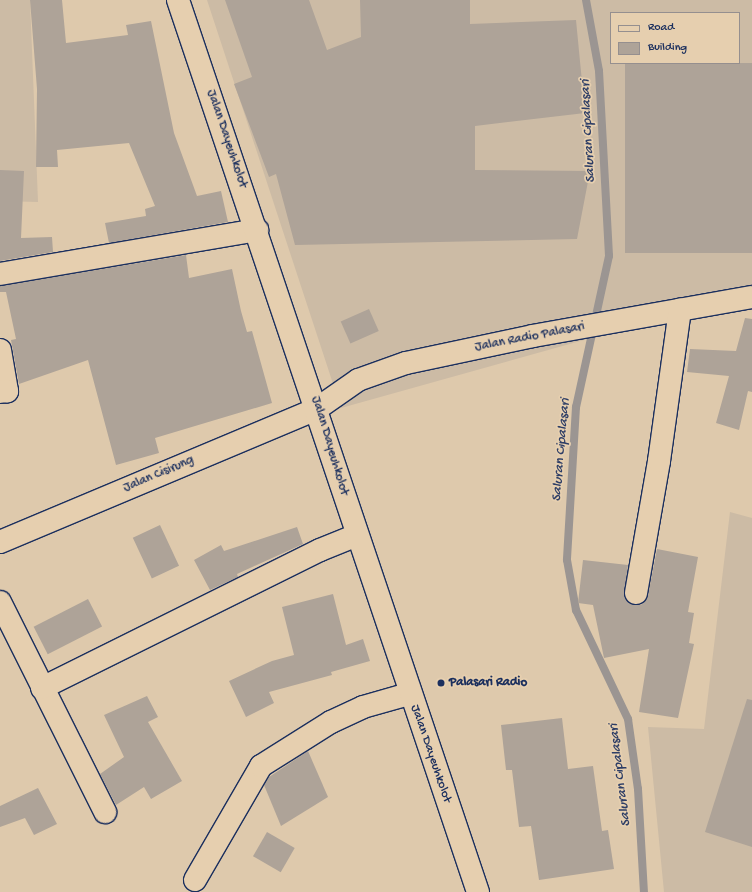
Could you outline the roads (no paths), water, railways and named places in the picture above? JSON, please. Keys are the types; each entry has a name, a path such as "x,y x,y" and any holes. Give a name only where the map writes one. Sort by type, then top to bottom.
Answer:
{"street":[{"name":"Jalan Dayeuhkolot","path":"178,0 318,408 357,536 409,694 478,892"},
{"path":"0,274 257,230"},
{"name":"Jalan Radio Palasari","path":"318,408 358,380 406,363 534,336 752,297"},
{"path":"636,593 659,461 680,310"},
{"path":"0,350 7,391 0,392"},
{"name":"Jalan Cisirung","path":"0,542 318,408"},
{"path":"42,688 320,550 357,536"},
{"path":"0,602 105,812"},
{"path":"196,880 261,766 331,722 363,707 409,694"}],"waterway":[{"name":"Saluran Cipalasari","path":"586,0 599,71 609,256 576,407 567,560 576,610 628,719 638,789 644,892"}],"place":[{"name":"Palasari Radio","path":"441,683"}]}
